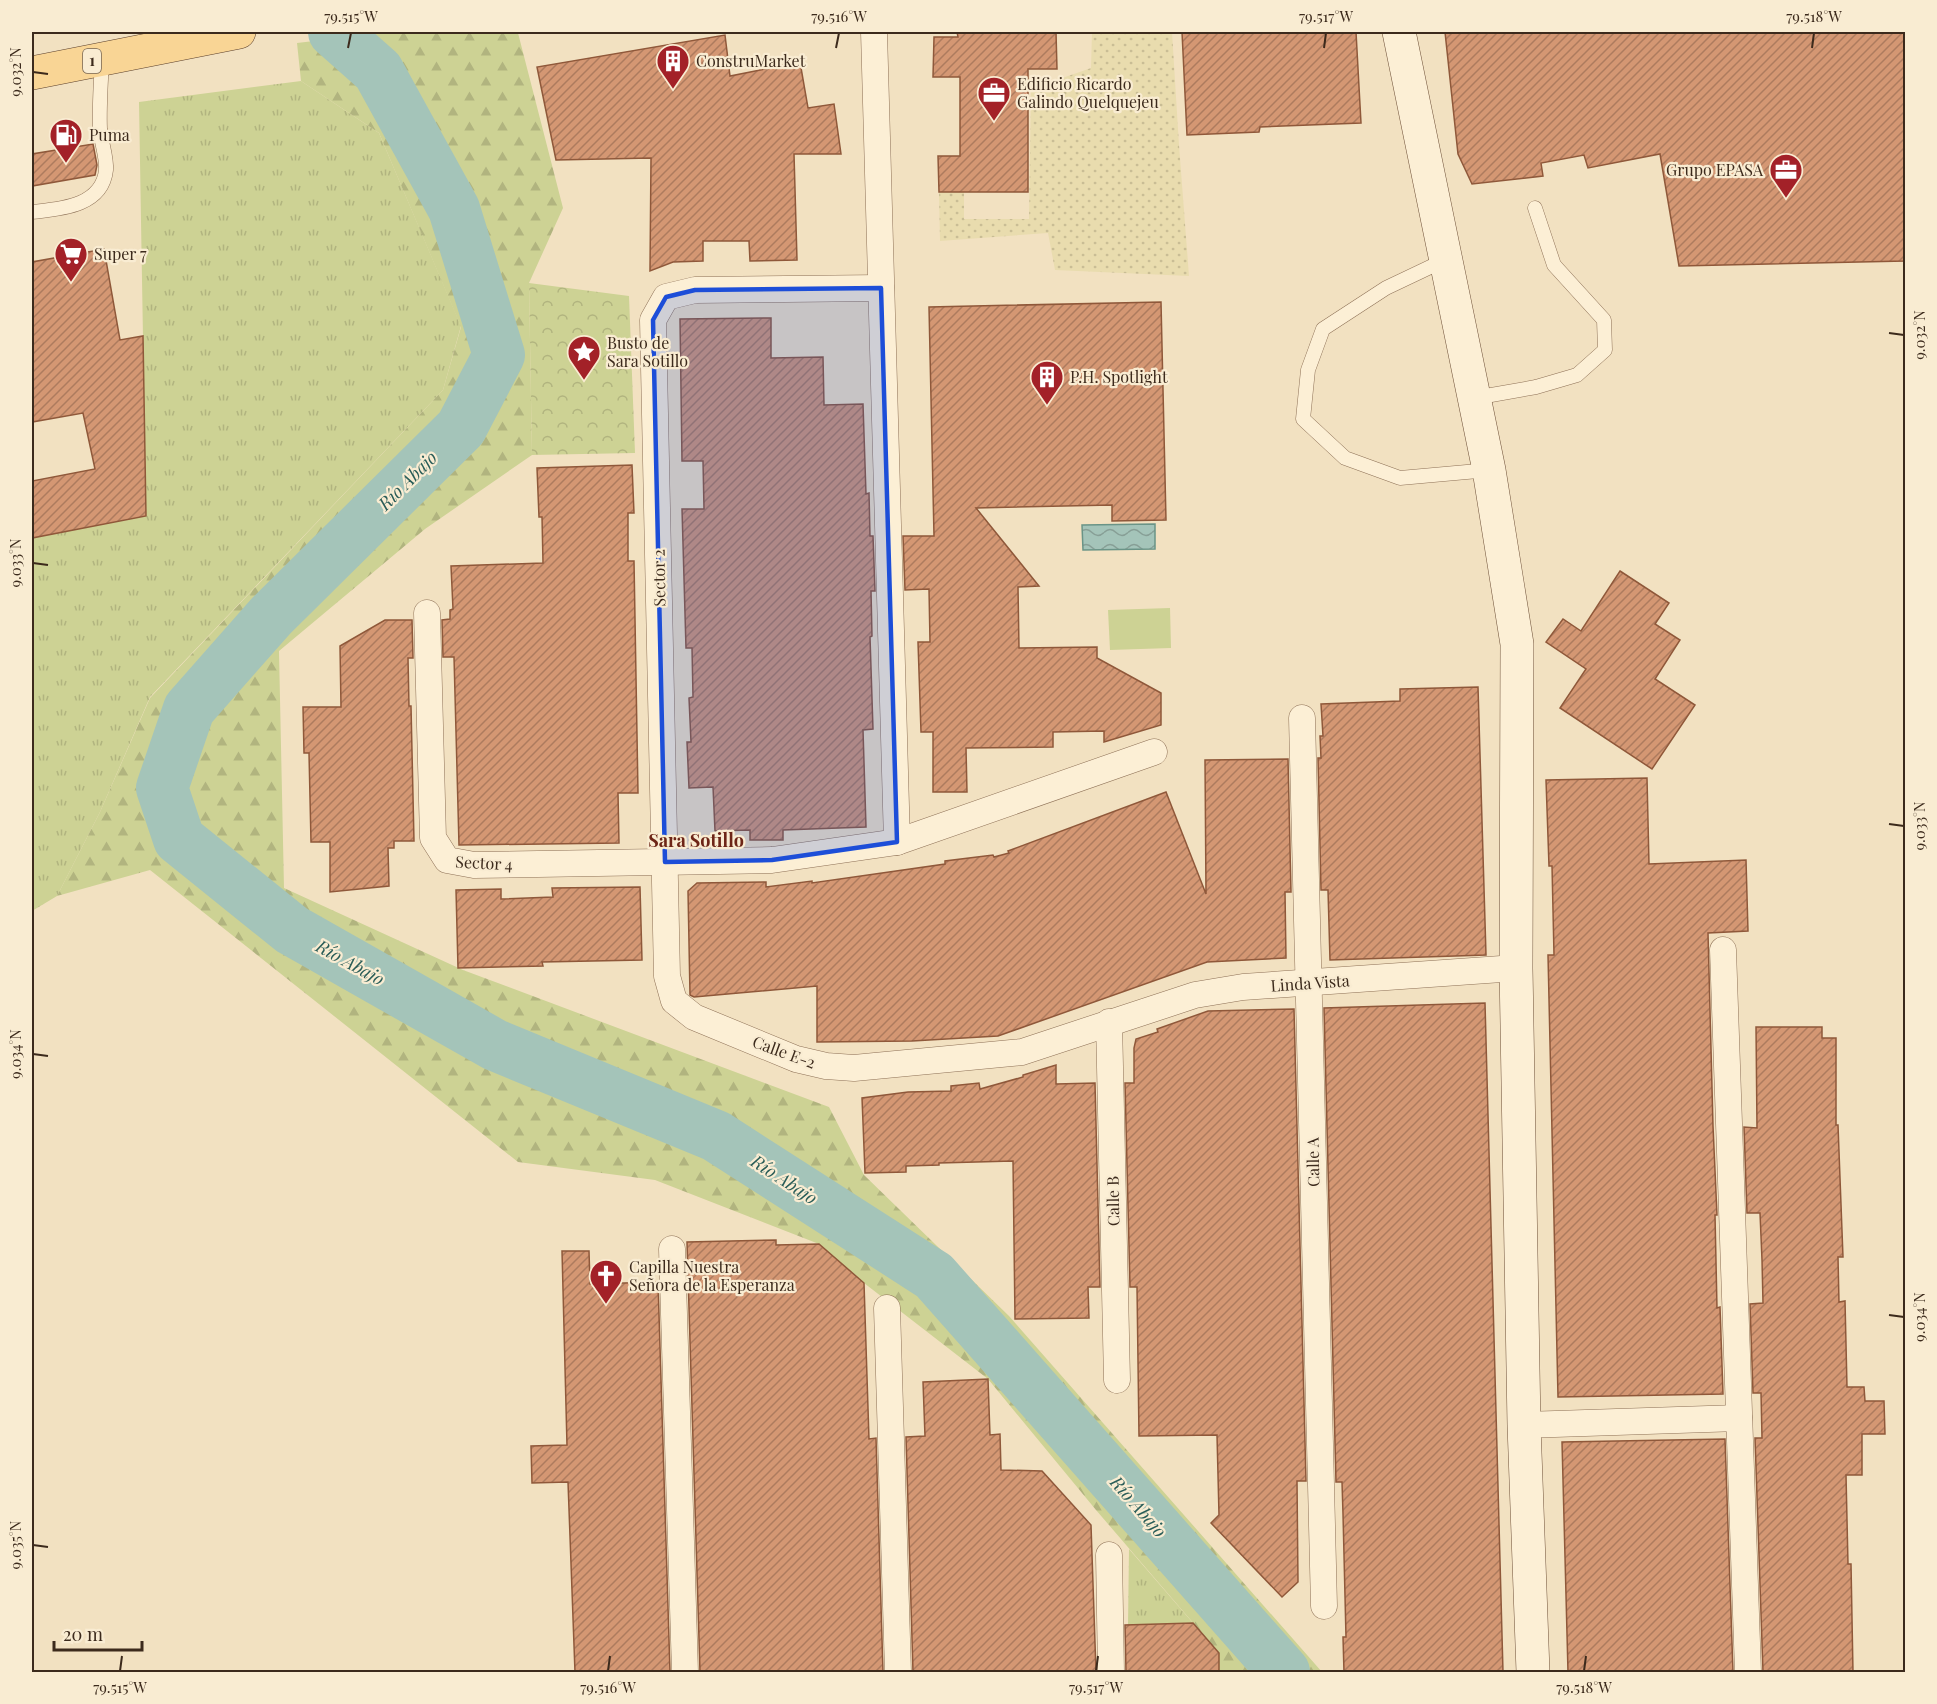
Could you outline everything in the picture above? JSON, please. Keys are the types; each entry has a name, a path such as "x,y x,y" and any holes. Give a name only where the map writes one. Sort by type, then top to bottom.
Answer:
{"main road":[{"name":"1","path":"32,73 239,32"}],"street":[{"path":"874,32 897,842"},
{"path":"1399,32 1488,470 1517,644 1516,969 1524,1425 1533,1672"},
{"name":"Sector 2","path":"665,862 653,320 666,297 695,290 881,288"},
{"name":"Sector 4","path":"427,613 433,838 447,860 474,865 772,860 897,842 1154,752"},
{"name":"Calle A","path":"1302,718 1323,1606"},
{"name":"Calle E-2","path":"665,862 667,976 674,1001 694,1017 796,1059 826,1066 854,1068 1022,1052 1109,1022"},
{"path":"1723,950 1748,1672"},
{"name":"Linda Vista","path":"1109,1022 1195,994 1243,987 1516,969"},
{"name":"Calle B","path":"1109,1022 1117,1380"},
{"path":"672,1249 685,1672"},
{"path":"887,1308 898,1672"},
{"path":"1524,1425 1739,1418"},
{"path":"1109,1555 1112,1672"}],"lane":[{"path":"32,212 63,208 82,202 98,190 106,171 100,128 102,59"},
{"path":"1474,398 1536,387 1577,375 1605,350 1604,320 1554,265 1535,208"},
{"path":"1445,260 1386,288 1323,329 1308,370 1303,419 1345,458 1400,478 1488,470"}],"highlighted area":[{"path":"881,288 897,842 772,860 665,862 653,320 666,297 695,290"}],"shaded area":[{"path":"1092,32 1172,32 1189,276 1055,270 1048,233 940,241 939,192 964,192 964,219 1029,219 1031,89 1091,68"}],"green space":[{"path":"390,32 518,33 563,208 529,283 532,455 425,529 279,651 284,888 463,970 829,1107 864,1175 1009,1316 1322,1672 1219,1672 1219,1653 1096,1510 988,1379 864,1283 819,1244 655,1180 518,1162 150,870 57,896 100,812 150,698 443,390 461,327 379,133 301,81 297,43"},
{"path":"301,81 379,133 461,326 443,390 150,697 100,812 57,896 32,911 32,538 146,516 139,102"},
{"path":"529,283 629,296 635,453 532,455"},
{"path":"1170,608 1171,648 1110,650 1108,610"},
{"path":"1129,1549 1193,1623 1128,1625"}],"water":[{"path":"1155,524 1155,549 1083,550 1082,525"}],"building":[{"name":"Edificio Ricardo Galindo Quelquejeu","path":"957,32 1056,32 1057,69 1028,69 1028,192 939,192 938,156 960,156 960,77 933,77 934,37 958,37"},
{"path":"1182,32 1356,32 1361,123 1260,127 1259,132 1187,135"},
{"name":"Grupo EPASA","path":"1445,32 1905,32 1905,261 1679,266 1660,154 1588,168 1584,155 1541,163 1543,176 1472,184 1458,154"},
{"name":"ConstruMarket","path":"725,35 730,76 800,62 808,108 834,104 841,154 794,154 797,260 750,261 749,241 703,241 703,261 673,262 650,271 651,158 556,160 537,67"},
{"name":"Puma","path":"93,144 97,165 95,175 32,186 32,154"},
{"path":"104,249 120,340 143,336 146,516 32,538 32,481 95,469 83,413 32,422 32,262"},
{"path":"1161,302 1166,520 1112,521 1112,505 976,508 1039,586 1018,587 1019,648 1097,647 1097,658 1161,693 1161,725 1104,742 1104,731 1053,732 1053,747 966,748 967,792 933,792 933,732 921,732 918,642 930,642 929,589 905,590 903,536 934,536 929,307"},
{"path":"771,318 771,358 823,357 824,405 863,404 866,494 869,493 875,591 871,591 872,636 870,637 873,729 863,730 866,827 783,830 783,840 750,840 750,830 715,831 713,787 689,788 687,742 691,742 689,698 693,697 692,648 686,648 682,509 704,509 703,461 682,461 680,319"},
{"path":"632,465 634,513 628,513 628,561 634,561 638,793 618,793 619,843 459,845 454,657 443,657 442,620 450,619 450,610 453,609 451,566 543,563 542,517 539,517 537,468"},
{"path":"1620,571 1669,603 1655,624 1680,640 1655,679 1695,705 1652,769 1560,708 1586,669 1546,642 1563,619 1581,631"},
{"path":"385,620 412,620 413,658 408,658 414,841 394,841 394,848 388,848 389,886 330,892 330,842 311,842 309,753 304,753 303,707 341,707 340,646"},
{"path":"1478,687 1486,955 1330,960 1328,890 1321,890 1318,758 1321,758 1320,736 1323,736 1321,704 1400,701 1400,689"},
{"path":"1288,759 1291,892 1285,892 1286,958 1207,962 998,1036 912,1041 817,1042 817,986 694,997 690,995 688,891 697,883 766,882 766,887 812,881 812,883 945,864 945,861 993,855 994,857 1166,792 1206,894 1205,760"},
{"path":"1647,778 1649,864 1746,860 1748,931 1708,933 1717,1215 1715,1215 1717,1308 1720,1307 1723,1394 1558,1397 1548,955 1554,955 1552,866 1549,866 1546,780"},
{"path":"640,887 642,960 542,962 543,966 458,968 456,890 501,889 501,899 553,897 552,888"},
{"path":"1485,1003 1503,1672 1344,1672 1343,1637 1346,1637 1343,1514 1342,1482 1336,1482 1324,1008"},
{"path":"1294,1009 1306,1481 1297,1481 1298,1582 1282,1597 1211,1523 1219,1515 1217,1435 1139,1436 1137,1287 1130,1287 1125,1083 1134,1083 1136,1039 1158,1032 1157,1029 1208,1011"},
{"path":"1756,1027 1822,1027 1822,1038 1836,1038 1836,1125 1838,1125 1843,1257 1838,1257 1839,1302 1845,1301 1847,1387 1864,1387 1865,1401 1884,1401 1885,1434 1862,1434 1862,1475 1846,1475 1848,1564 1851,1564 1853,1672 1763,1672 1755,1438 1762,1438 1761,1393 1753,1393 1750,1304 1763,1303 1762,1260 1760,1213 1747,1213 1744,1127 1757,1128"},
{"path":"1056,1065 1056,1084 1095,1083 1100,1287 1088,1287 1089,1318 1015,1319 1013,1161 939,1163 939,1165 906,1166 906,1172 865,1173 862,1098 908,1092 951,1091 951,1086 979,1083 980,1089"},
{"path":"776,1240 776,1245 819,1244 864,1283 869,1439 876,1438 883,1672 700,1672 687,1242"},
{"path":"562,1251 589,1251 590,1284 658,1282 670,1672 575,1672 568,1482 532,1483 531,1446 567,1445"},
{"path":"988,1379 990,1435 1000,1434 1001,1470 1042,1471 1091,1525 1096,1672 913,1672 906,1437 925,1436 923,1382"},
{"path":"1725,1439 1733,1672 1568,1672 1562,1442"},
{"path":"1193,1623 1219,1653 1219,1672 1126,1672 1125,1625"}],"waterway":[{"name":"Río Abajo","path":"334,32 378,71 454,209 499,355 461,428 271,616 189,709 162,788 179,839 292,930 495,1045 716,1136 934,1276 1284,1672"}],"place":[{"name":"ConstruMarket","path":"673,90"},
{"name":"Edificio Ricardo Galindo Quelquejeu","path":"994,122"},
{"name":"Puma","path":"66,164"},
{"name":"Grupo EPASA","path":"1786,199"},
{"name":"Super 7","path":"71,283"},
{"name":"Busto de Sara Sotillo","path":"584,381"},
{"name":"P.H. Spotlight","path":"1047,406"},
{"name":"Capilla Nuestra Señora de la Esperanza","path":"606,1305"}],"district":[{"name":"Sara Sotillo","path":"696,841"}]}
